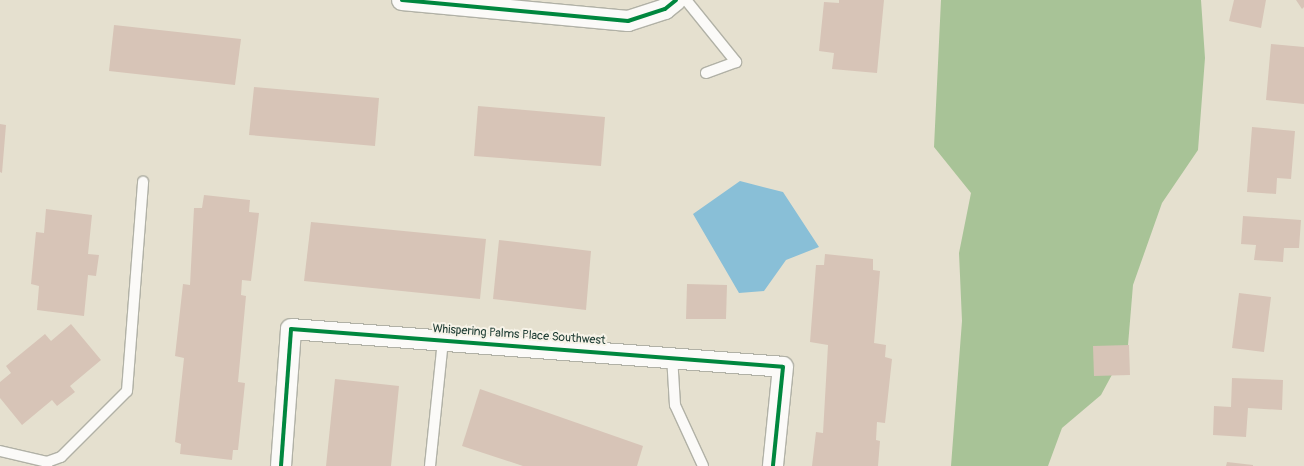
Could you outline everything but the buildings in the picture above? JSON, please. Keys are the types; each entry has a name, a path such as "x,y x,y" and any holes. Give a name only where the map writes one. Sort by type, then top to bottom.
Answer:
{"street":[{"path":"402,0 441,2 628,21 666,9 676,0"},
{"name":"Whispering Palms Place Southwest","path":"280,466 291,329 672,356 782,367 773,466"}],"lane":[{"path":"686,0 736,62 706,73"},
{"path":"0,451 47,464 61,457 127,390 143,182"},
{"path":"430,466 443,340"},
{"path":"672,356 675,405 703,466"}],"green space":[{"path":"941,0 1201,0 1205,58 1198,150 1162,203 1133,285 1128,345 1101,395 1062,428 1048,466 951,466 962,321 959,253 971,193 934,147"}],"water":[{"path":"740,181 783,192 819,247 786,260 764,291 739,293 693,214"}],"cycle path":[{"path":"402,0 628,21 665,9 676,0"},
{"path":"281,466 291,329 783,367 773,466"}]}
